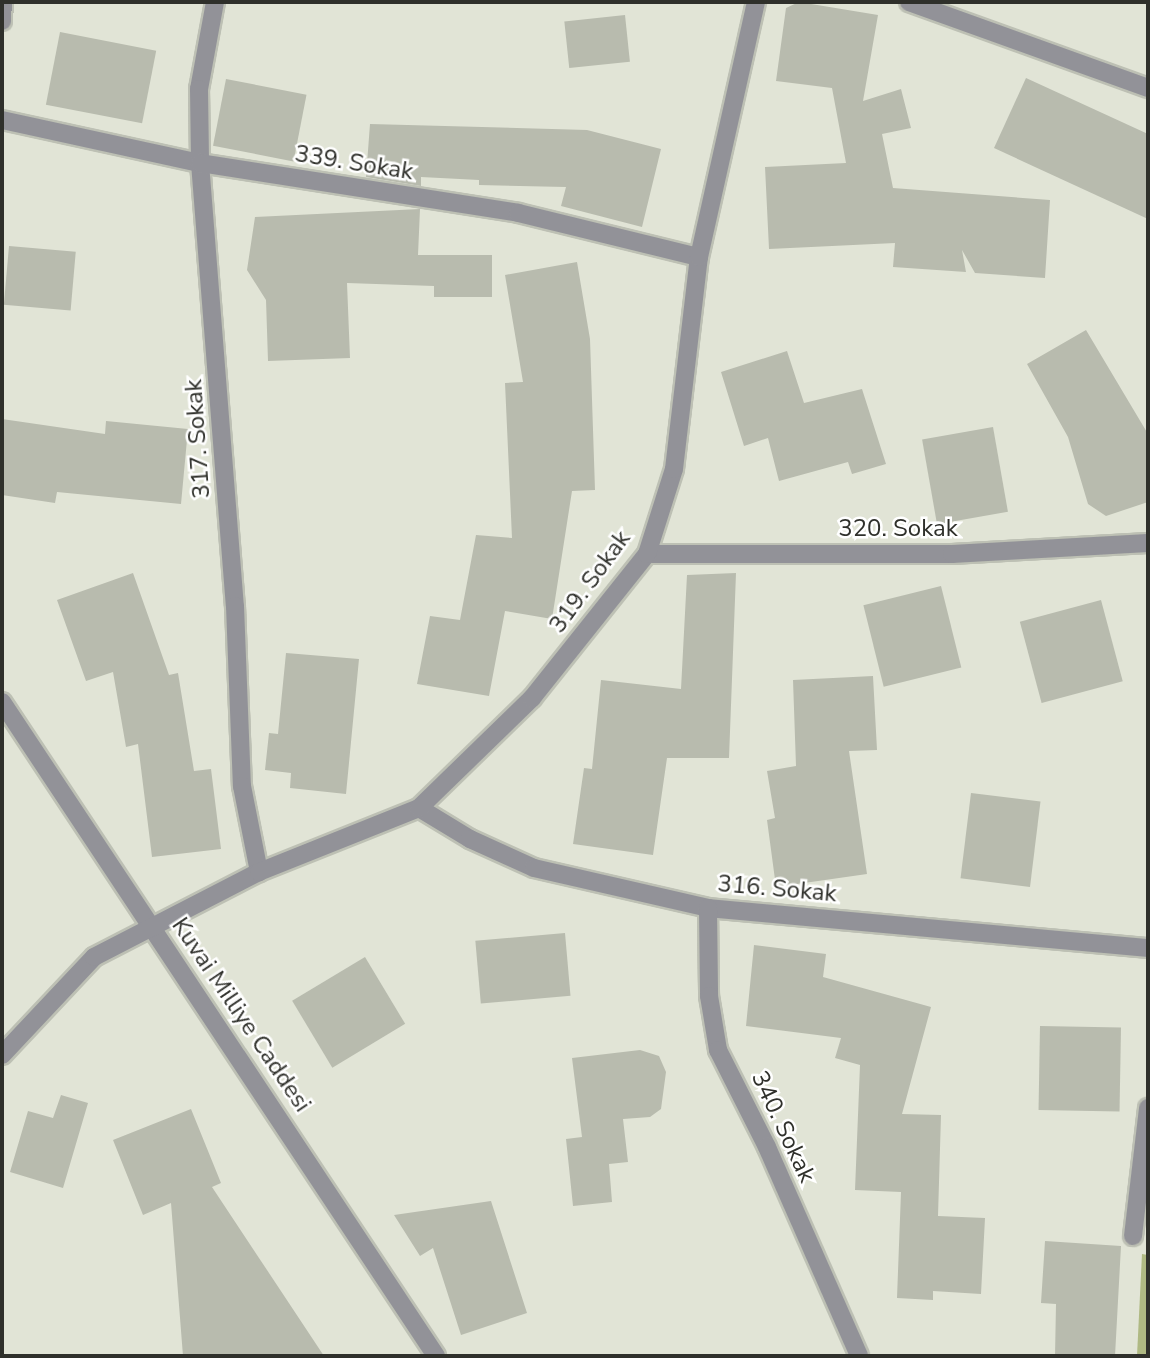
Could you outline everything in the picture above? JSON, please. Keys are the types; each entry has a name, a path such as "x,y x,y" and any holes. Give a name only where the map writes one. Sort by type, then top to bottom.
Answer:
{"street":[{"path":"2,20 3,2"},
{"name":"317. Sokak","path":"215,2 198,89 200,163 234,606 242,786 259,872"},
{"name":"319. Sokak","path":"2,1055 94,957 259,872 419,808 532,698 647,554 674,469 699,257 756,2"},
{"path":"909,2 1148,88"},
{"name":"339. Sokak","path":"2,120 200,163 518,213 699,257"},
{"name":"320. Sokak","path":"647,554 952,554 1148,543"},
{"name":"Kuvai Milliye Caddesi","path":"2,702 436,1356"},
{"name":"316. Sokak","path":"419,808 470,839 534,868 708,908 1148,948"},
{"name":"340. Sokak","path":"708,908 709,996 718,1050 767,1147 859,1356"},
{"path":"1133,1236 1148,1108"}],"green space":[{"path":"1142,1254 1148,1255 1148,1356 1137,1356"}],"building":[{"path":"799,2 878,15 863,101 901,89 911,128 882,134 893,188 1050,200 1045,278 975,273 962,250 966,272 893,267 895,243 769,249 765,167 846,163 832,88 776,81 786,8"},
{"path":"625,15 630,62 569,68 564,21"},
{"path":"60,32 156,51 142,123 46,105"},
{"path":"1026,78 1148,134 1148,219 994,148"},
{"path":"226,79 306,95 294,161 213,146"},
{"path":"370,124 587,130 661,149 642,227 561,206 566,187 479,185 479,180 421,177 421,186 366,177"},
{"path":"420,209 418,255 492,255 492,297 434,297 434,286 347,283 350,358 268,361 266,300 247,270 255,217"},
{"path":"9,246 76,252 71,311 4,305"},
{"path":"577,262 590,339 595,490 572,491 552,619 505,611 489,696 417,684 430,616 460,620 476,535 512,538 505,383 523,382 505,275"},
{"path":"1086,330 1148,434 1148,502 1106,516 1088,504 1068,437 1027,364"},
{"path":"787,351 804,403 862,389 886,464 852,474 848,462 779,481 768,438 744,446 721,372"},
{"path":"2,419 105,434 106,421 188,429 181,504 57,492 55,503 2,495"},
{"path":"993,427 1008,512 937,524 922,440"},
{"path":"133,573 169,675 178,673 194,771 211,769 221,849 152,857 138,744 126,747 113,672 86,681 57,600"},
{"path":"736,573 729,758 667,758 653,855 573,844 584,768 592,769 601,680 681,689 687,575"},
{"path":"941,586 961,668 884,687 863,605"},
{"path":"1101,600 1123,681 1042,703 1020,622"},
{"path":"286,653 359,659 346,794 290,788 291,773 265,770 269,733 278,734"},
{"path":"873,676 877,750 849,751 867,874 776,887 767,820 775,818 767,771 796,766 793,680"},
{"path":"971,793 1040,802 1030,887 961,878"},
{"path":"565,933 570,996 481,1004 475,941"},
{"path":"754,945 826,954 823,977 931,1007 902,1114 941,1115 938,1216 985,1218 981,1294 933,1291 933,1300 897,1298 901,1192 855,1190 860,1065 835,1058 841,1038 746,1026"},
{"path":"365,957 405,1024 332,1068 292,1001"},
{"path":"1040,1026 1121,1027 1120,1111 1039,1110"},
{"path":"640,1050 659,1056 666,1072 661,1109 650,1117 623,1119 628,1162 609,1164 612,1202 573,1206 566,1139 582,1137 572,1058"},
{"path":"61,1095 88,1103 63,1188 10,1172 28,1111 53,1118"},
{"path":"191,1109 221,1183 212,1187 324,1356 183,1356 171,1203 143,1215 113,1140"},
{"path":"491,1201 527,1313 461,1335 433,1248 420,1256 394,1215"},
{"path":"1045,1241 1121,1246 1115,1356 1055,1356 1056,1304 1041,1303"}]}
